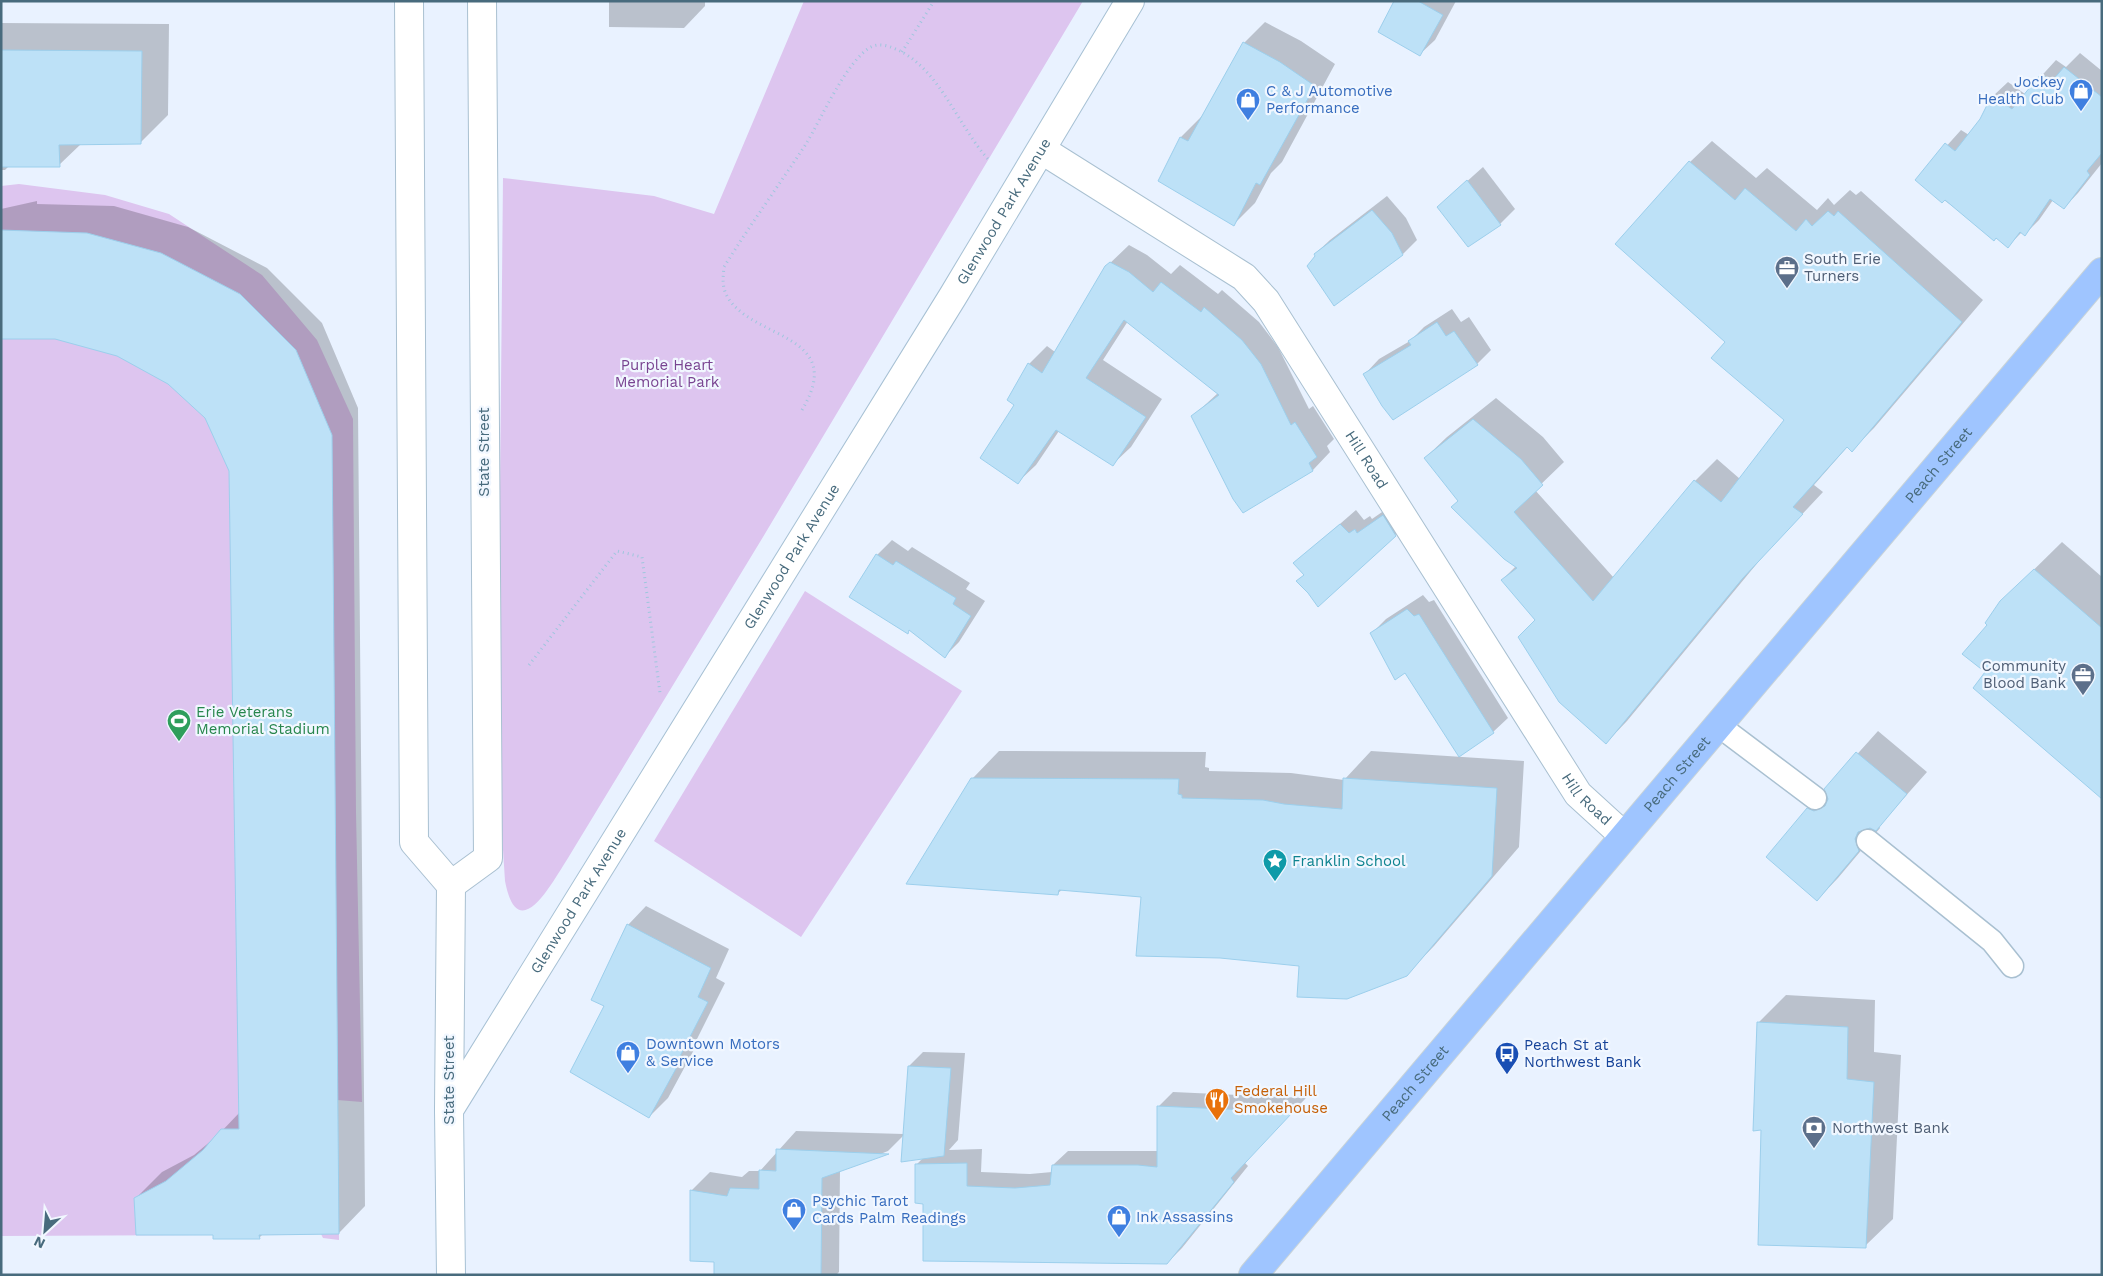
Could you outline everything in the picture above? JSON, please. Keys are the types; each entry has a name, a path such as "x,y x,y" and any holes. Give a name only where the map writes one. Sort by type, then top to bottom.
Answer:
{"main road":[{"name":"Peach Street","path":"1253,1275 2102,272"}],"street":[{"path":"409,1 414,842 451,885"},
{"name":"State Street","path":"451,1275 449,1110 451,885 488,858 482,1"},
{"name":"Glenwood Park Avenue","path":"449,1110 1042,150 1130,1"},
{"name":"Hill Road","path":"1042,150 1236,272 1266,301 1578,794 1624,836"}],"lane":[{"path":"1718,725 1816,798"},
{"path":"1868,840 1992,941 2012,966"}],"path":[{"path":"902,52 934,1"},
{"path":"802,410 815,385 813,366 803,351 787,338 741,312 727,296 723,285 724,268 807,142 837,90 862,53 873,46 884,45 902,52 931,77 974,143 988,159"},
{"path":"529,665 617,551 642,557 660,693"}],"green space":[{"name":"Purple Heart Memorial Park","path":"804,1 1083,1 763,537 554,881 536,904 527,910 518,909 511,900 505,881 498,771 501,728 499,592 503,178 654,196 714,214"},
{"name":"Erie Veterans Memorial Stadium","path":"19,184 105,195 169,214 262,275 317,340 353,419 356,812 362,1102 337,1100 339,1240 323,1238 321,1234 259,1235 260,1239 213,1239 213,1235 1,1236 1,186"},
{"path":"805,591 962,691 801,937 654,841"}],"building":[{"path":"1394,1 1418,1 1443,15 1420,56 1378,32"},
{"path":"1243,42 1280,62 1315,86 1260,185 1256,183 1234,226 1158,181 1180,137 1188,141"},
{"path":"1,50 142,51 141,144 59,145 60,167 1,167"},
{"path":"2064,67 2102,97 2102,153 2087,171 2090,175 2064,209 2050,199 2025,236 2020,232 2008,248 1996,238 1994,241 1945,200 1942,203 1915,180 1945,143 1955,151 1980,119 1992,95 2012,109 2041,74 2052,81"},
{"path":"1689,161 1735,200 1745,188 1796,231 1806,219 1812,226 1828,211 1834,216 1838,211 1962,322 1852,452 1847,447 1793,507 1803,514 1743,578 1606,744 1559,702 1518,637 1535,620 1501,580 1517,568 1504,559 1451,507 1458,501 1424,458 1473,419 1521,459 1543,485 1514,512 1593,601 1694,480 1721,502 1784,420 1711,358 1725,342 1615,244"},
{"path":"1467,180 1501,225 1468,247 1437,207"},
{"path":"1372,210 1392,233 1403,255 1334,306 1307,266 1315,256 1314,254"},
{"path":"1,230 87,233 161,253 240,294 296,350 332,435 339,1234 259,1235 260,1239 213,1239 213,1235 136,1235 134,1198 166,1181 203,1150 221,1129 239,1129 229,471 205,418 168,384 117,356 55,339 1,339"},
{"path":"1110,262 1129,272 1153,292 1161,282 1201,312 1204,307 1242,340 1261,364 1291,425 1295,422 1317,457 1309,463 1313,471 1243,513 1233,499 1191,416 1219,395 1124,320 1086,378 1146,417 1113,466 1056,430 1018,484 980,458 1014,405 1007,400 1028,363 1042,373 1105,266"},
{"path":"1437,322 1446,336 1454,331 1478,365 1393,420 1382,406 1363,374 1411,345 1408,341"},
{"path":"1383,515 1396,536 1318,607 1296,581 1304,575 1293,563 1340,524 1349,533 1355,529 1357,533"},
{"path":"876,554 893,565 896,561 956,598 953,604 971,616 945,658 909,630 908,634 849,597"},
{"path":"2034,569 2102,628 2102,799 1973,688 1985,672 1962,654 1987,625 1985,623 2000,601"},
{"path":"1407,609 1414,616 1419,614 1494,733 1459,757 1405,673 1395,680 1370,633"},
{"path":"1856,752 1907,794 1876,831 1870,828 1858,832 1855,839 1859,851 1817,901 1766,857 1807,808 1814,811 1825,806 1828,799 1824,789"},
{"path":"971,778 1179,779 1178,794 1182,795 1182,798 1263,800 1284,804 1342,809 1343,778 1497,788 1492,876 1407,976 1347,999 1297,997 1299,966 1220,958 1136,956 1141,897 1059,890 1058,895 906,884"},
{"path":"627,924 711,968 698,997 708,1002 676,1064 678,1065 649,1118 570,1072 604,1006 591,1000"},
{"path":"1757,1022 1848,1027 1847,1079 1874,1082 1866,1248 1758,1245 1761,1130 1753,1131"},
{"path":"908,1066 951,1068 944,1156 901,1162"},
{"path":"1157,1106 1293,1112 1231,1178 1234,1182 1167,1264 923,1261 923,1204 915,1203 915,1164 967,1163 967,1186 1015,1188 1050,1185 1052,1165 1138,1165 1157,1167"},
{"path":"776,1149 889,1154 822,1178 821,1275 714,1275 714,1262 690,1261 690,1190 727,1196 730,1188 759,1189 759,1170 776,1171"}],"place":[{"name":"Jockey Health Club","path":"2081,112"},
{"name":"C & J Automotive Performance","path":"1248,121"},
{"name":"South Erie Turners","path":"1787,289"},
{"name":"Community Blood Bank","path":"2083,696"},
{"name":"Erie Veterans Memorial Stadium","path":"179,742"},
{"name":"Franklin School","path":"1275,882"},
{"name":"Downtown Motors & Service","path":"628,1074"},
{"name":"Peach St at Northwest Bank","path":"1507,1075"},
{"name":"Federal Hill Smokehouse","path":"1217,1121"},
{"name":"Northwest Bank","path":"1814,1149"},
{"name":"Psychic Tarot Cards Palm Readings","path":"794,1231"},
{"name":"Ink Assassins","path":"1119,1238"}]}
